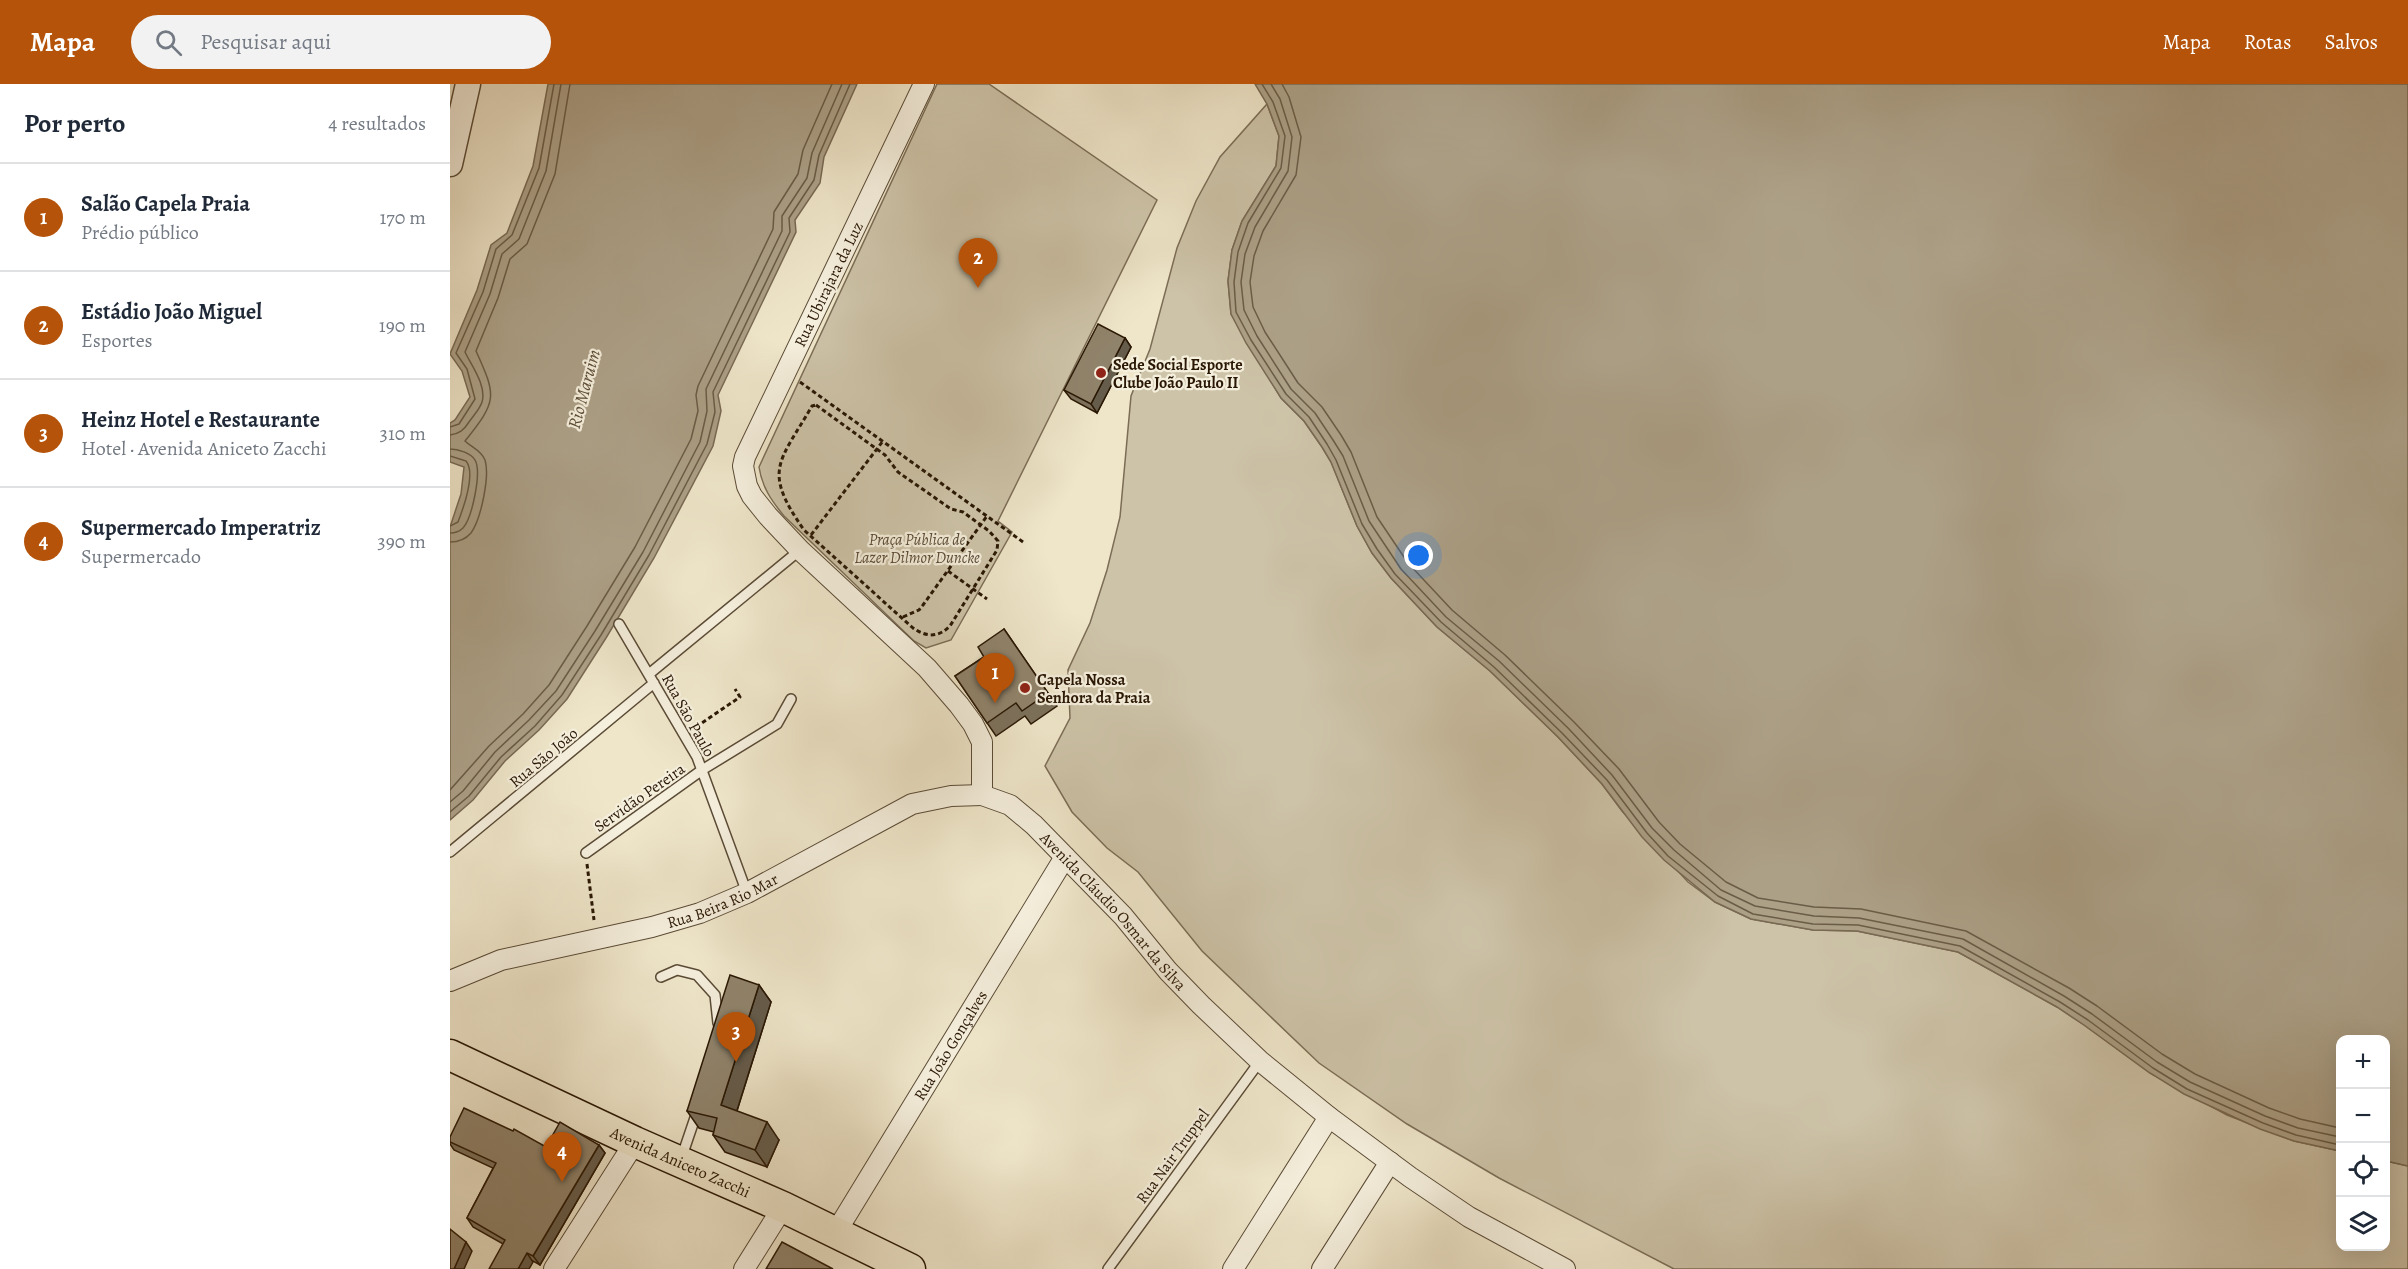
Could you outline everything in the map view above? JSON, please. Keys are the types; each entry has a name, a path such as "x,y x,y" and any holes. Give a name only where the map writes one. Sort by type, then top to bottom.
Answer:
{"main road":[{"name":"Avenida Aniceto Zacchi","path":"452,1061 783,1207 910,1269"}],"street":[{"path":"450,164 468,84"},
{"name":"Rua Ubirajara da Luz","path":"805,542 759,506 747,486 743,466 745,457 924,84"},
{"path":"805,542 882,627 946,688 973,724 982,742 982,795"},
{"name":"Avenida Cláudio Osmar da Silva","path":"982,795 1010,805 1022,814 1123,916 1193,996 1260,1060 1329,1117 1469,1216 1538,1259 1565,1269"},
{"name":"Rua Beira Rio Mar","path":"450,981 501,960 652,927 700,914 747,893 912,804 951,796 982,795"},
{"name":"Rua João Gonçalves","path":"836,1232 1065,857"},
{"path":"1233,1269 1329,1117"},
{"path":"554,1269 635,1142"},
{"path":"1322,1269 1390,1162"},
{"path":"744,1269 783,1207"}],"lane":[{"path":"649,674 805,542"},
{"name":"Rua São Paulo","path":"620,624 702,770 747,893"},
{"name":"Rua São João","path":"450,852 654,683"},
{"name":"Servidão Pereira","path":"586,854 702,770 777,724 791,699"},
{"path":"661,977 677,970 697,975 716,995 719,1021 716,1033"},
{"name":"Rua Nair Truppel","path":"1108,1269 1260,1060"},
{"path":"680,1161 701,1100"}],"path":[{"path":"786,372 1023,542"},
{"path":"816,405 877,449 889,459 898,472 951,509 963,512 981,525 998,541 997,550 945,632 934,636 923,635 805,542 799,522 782,493 778,464 812,406 816,405"},
{"path":"805,542 882,441"},
{"path":"882,627 919,610 987,516"},
{"path":"948,571 987,599"},
{"path":"684,735 740,697 735,689"},
{"path":"586,854 597,938"}],"green space":[{"name":"Praça Pública de Lazer Dilmor Duncke","path":"937,84 989,84 1157,200 998,521 1012,532 951,640 926,648 914,641 784,516 768,493 759,467"},
{"path":"1267,104 1279,136 1276,166 1242,221 1232,250 1228,281 1231,314 1281,398 1304,421 1331,462 1357,526 1372,553 1391,578 1437,627 1490,671 1558,737 1688,882 1715,902 1751,919 1813,930 1857,931 1958,952 2057,1007 2150,1073 2227,1115 2294,1141 2336,1150 2336,1251 2390,1251 2390,1162 2408,1166 2408,1269 1674,1269 1499,1178 1407,1124 1319,1063 1202,951 1138,872 1107,848 1072,812 1045,766 1070,718 1068,670 1090,623 1107,570 1120,517 1131,396 1150,349 1177,248 1196,201 1220,157"}],"water":[{"name":"Rio Maruim","path":"548,84 857,84 824,157 820,183 795,220 796,232 718,395 721,411 713,446 654,558 567,699 539,730 505,761 473,800 450,820 450,527 461,494 464,467 450,462 450,423 455,420 470,397 462,371 450,354 477,290 491,245 507,233 533,166"},
{"path":"1255,84 2408,84 2408,1166 2390,1162 2390,1035 2336,1035 2336,1150 2294,1141 2260,1129 2184,1094 2150,1073 2057,1007 1958,952 1857,931 1813,930 1751,919 1715,902 1664,860 1642,837 1602,784 1558,737 1490,671 1437,627 1391,578 1372,553 1357,526 1331,462 1322,447 1304,421 1281,398 1246,343 1231,314 1228,281 1232,250 1242,221 1276,166 1279,136 1267,104"}],"building":[{"name":"Sede Social Esporte Clube João Paulo II","path":"1098,324 1125,338 1091,404 1064,390"},
{"path":"1004,629 1048,693 1022,711 1016,703 987,723 955,676 984,657 978,647"},
{"path":"730,975 759,985 721,1105 767,1122 755,1150 713,1135 717,1118 687,1111"},
{"path":"464,1108 513,1131 514,1129 546,1147 560,1122 599,1145 533,1256 527,1253 518,1269 489,1269 505,1240 467,1218 496,1163 450,1142 450,1137"},
{"path":"450,1229 466,1242 454,1269 450,1269"},
{"path":"782,1242 833,1269 766,1269"}],"place":[{"name":"Estádio João Miguel","path":"978,288"},
{"name":"Sede Social Esporte Clube João Paulo II","path":"1101,373"},
{"name":"Capela Nossa Senhora da Praia","path":"1025,688"},
{"name":"Salão Capela Praia","path":"995,703"},
{"name":"Heinz Hotel e Restaurante","path":"736,1062"},
{"name":"Supermercado Imperatriz","path":"562,1182"}]}
